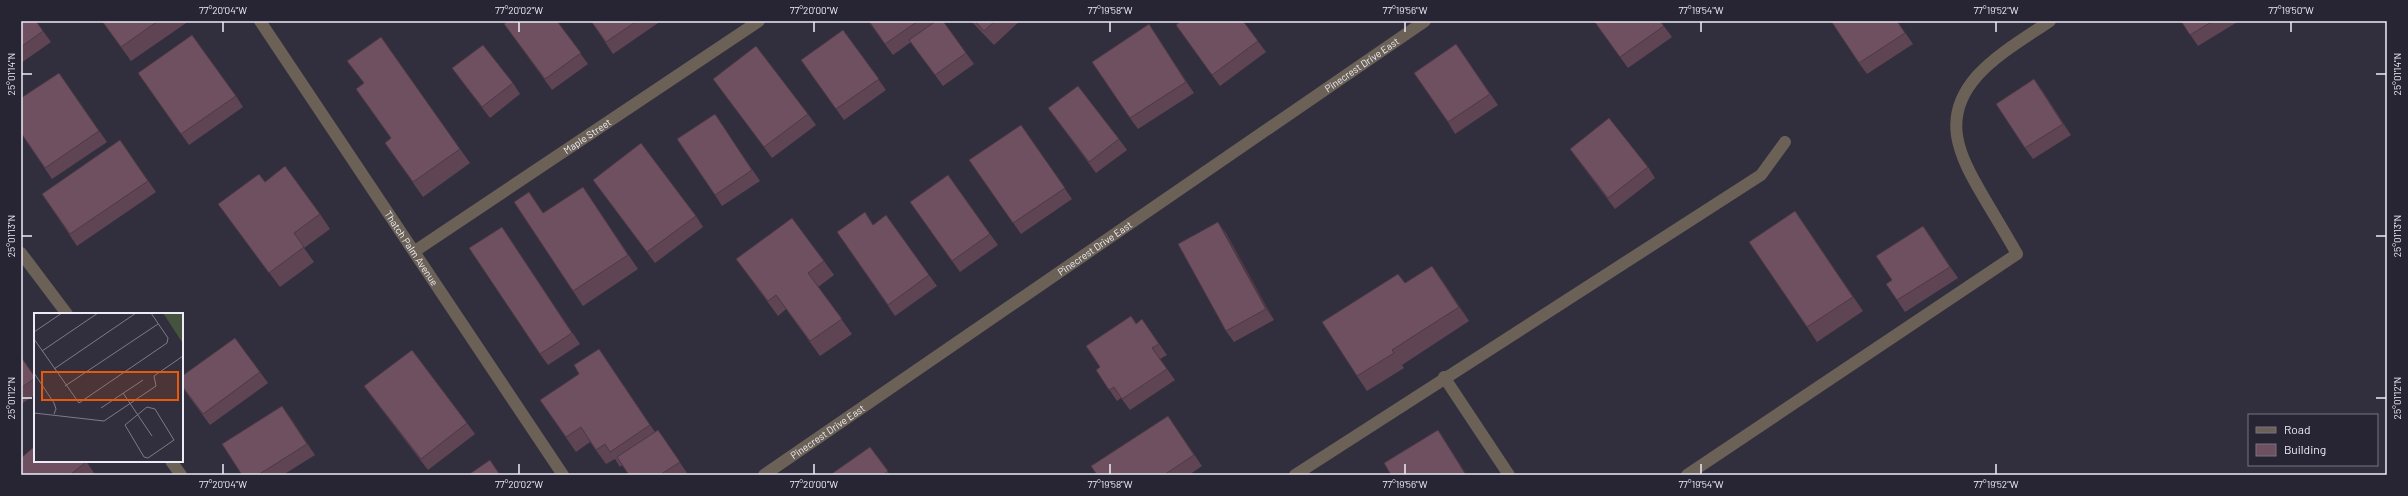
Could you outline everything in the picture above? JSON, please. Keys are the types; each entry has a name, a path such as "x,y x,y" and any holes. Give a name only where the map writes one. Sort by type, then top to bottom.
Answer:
{"street":[{"name":"Thatch Palm Avenue","path":"260,21 415,251 563,475"},
{"name":"Maple Street","path":"415,251 759,21"},
{"name":"Pinecrest Drive East","path":"764,475 1425,21"},
{"path":"1687,475 2017,254 1962,157 1956,139 1956,121 1963,98 1978,76 1998,58 2050,21"},
{"path":"1295,475 1760,175 1785,142"},
{"path":"21,253 66,313"},
{"path":"1444,378 1509,475"},
{"path":"172,462 181,475"}],"building":[{"path":"21,21 36,21 43,31 21,47"},
{"path":"102,21 158,21 121,47"},
{"path":"508,21 557,21 581,53 545,79 504,24"},
{"path":"591,21 637,21 606,42"},
{"path":"869,21 918,21 885,44"},
{"path":"936,21 943,21 966,53 935,75 909,40"},
{"path":"975,21 995,21 984,31"},
{"path":"1181,21 1243,21 1258,41 1212,75 1176,25"},
{"path":"1594,21 1660,21 1664,26 1620,57"},
{"path":"1831,21 1897,21 1905,33 1859,63"},
{"path":"2181,21 2213,21 2190,35"},
{"path":"1149,24 1186,82 1130,118 1092,62"},
{"path":"843,30 879,79 836,109 801,60"},
{"path":"192,35 236,96 181,134 138,73"},
{"path":"381,37 460,149 413,182 385,143 391,138 356,89 364,83 347,61"},
{"path":"1456,44 1490,94 1448,122 1414,73"},
{"path":"483,45 513,83 482,107 452,68"},
{"path":"756,46 808,114 764,147 713,79"},
{"path":"59,73 99,131 45,168 21,133 21,98"},
{"path":"2034,79 2063,124 2025,148 1996,104"},
{"path":"1078,86 1119,139 1089,162 1048,108"},
{"path":"715,114 752,170 715,195 677,139"},
{"path":"1609,118 1648,167 1608,198 1570,149"},
{"path":"1021,125 1065,188 1013,223 969,160"},
{"path":"120,140 148,181 70,234 42,194"},
{"path":"641,143 696,216 647,252 593,180"},
{"path":"285,166 320,214 294,233 304,247 269,273 218,204 259,174 265,182"},
{"path":"948,175 990,234 952,261 910,202"},
{"path":"583,187 628,255 573,291 514,202 529,192 543,213"},
{"path":"1795,211 1853,297 1807,327 1749,242"},
{"path":"865,212 873,225 886,215 929,275 888,305 837,232"},
{"path":"792,218 824,261 808,273 842,319 810,341 776,295 768,301 736,259"},
{"path":"1218,222 1266,309 1226,331 1178,244"},
{"path":"1923,226 1950,267 1897,300 1886,284 1892,280 1876,256"},
{"path":"502,227 572,333 540,354 469,248"},
{"path":"1432,266 1459,307 1392,350 1394,353 1357,376 1322,322 1398,274 1405,283"},
{"path":"1131,316 1136,324 1142,319 1159,344 1152,348 1167,369 1122,399 1114,387 1109,390 1096,370 1100,367 1086,346"},
{"path":"235,338 260,372 203,414 183,387 183,375"},
{"path":"599,349 650,425 610,452 605,444 596,450 581,427 566,437 540,400 579,374 574,365"},
{"path":"412,350 467,423 421,459 364,386"},
{"path":"21,357 34,376 34,379 21,388"},
{"path":"282,406 307,444 258,475 242,475 222,444"},
{"path":"1168,416 1194,455 1164,475 1097,475 1091,466"},
{"path":"658,430 680,462 660,475 629,475 617,457"},
{"path":"1438,430 1466,475 1391,475 1384,463"},
{"path":"34,447 34,462 86,462 70,475 21,475 21,458"},
{"path":"870,447 888,471 883,475 830,475"},
{"path":"490,460 500,475 468,475"}]}
